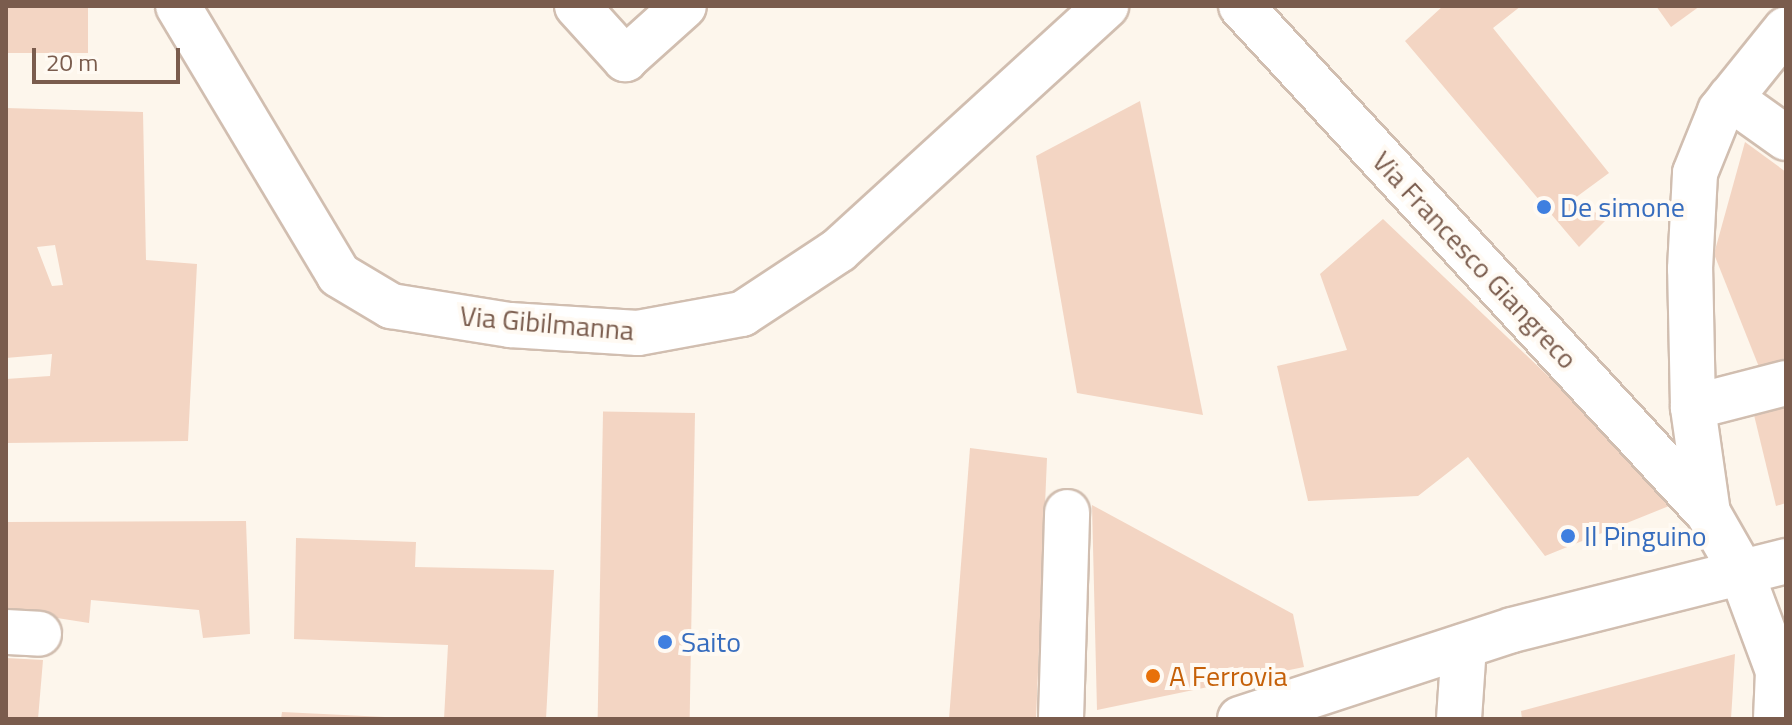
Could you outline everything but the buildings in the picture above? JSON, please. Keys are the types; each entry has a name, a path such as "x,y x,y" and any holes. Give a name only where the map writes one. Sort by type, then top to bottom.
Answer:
{"street":[{"name":"Via Gibilmanna","path":"178,6 339,275 391,306 510,325 638,333 742,314 839,250 1106,6"},
{"path":"577,6 625,59 684,6"},
{"name":"Via Francesco Giangreco","path":"1241,6 1708,513"},
{"path":"1776,719 1782,671 1740,569 1708,513 1693,407 1695,173 1730,98 1786,29"},
{"path":"1730,98 1786,138"},
{"path":"1693,407 1786,383"},
{"path":"1061,719 1067,512"},
{"path":"1240,719 1464,646 1740,569 1785,563"},
{"path":"1459,719 1464,646"}],"place":[{"name":"De simone","path":"1544,207"},
{"name":"Il Pinguino","path":"1568,536"},
{"name":"Saito","path":"665,642"},
{"name":"A Ferrovia","path":"1153,676"}]}
